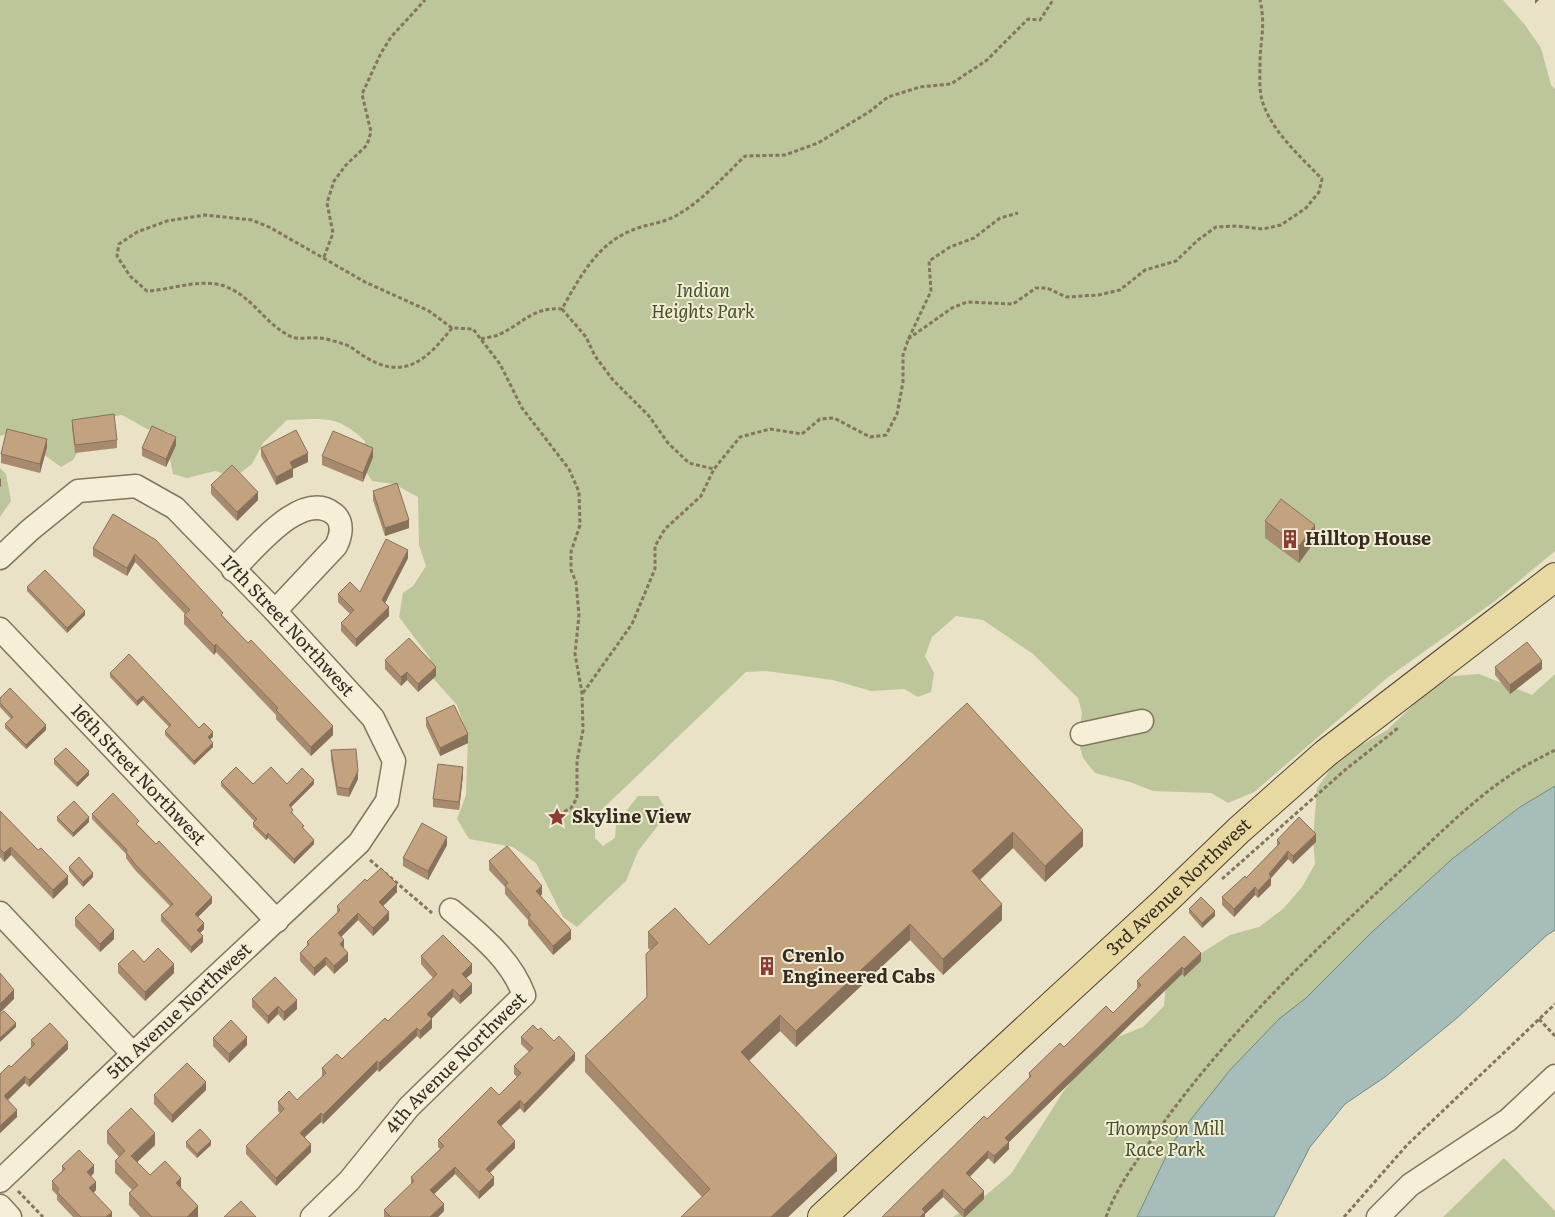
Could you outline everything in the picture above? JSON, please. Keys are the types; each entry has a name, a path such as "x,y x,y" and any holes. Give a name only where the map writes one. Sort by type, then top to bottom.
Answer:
{"main road":[{"name":"3rd Avenue Northwest","path":"822,1217 1164,902 1238,830 1326,753 1555,577"}],"street":[{"name":"17th Street Northwest","path":"0,558 30,530 78,491 136,486 175,508 275,611 373,718 394,761 387,801 365,852"},
{"path":"234,570 292,515 313,508 330,511 337,517 340,523 340,537 336,546 275,611"},
{"name":"16th Street Northwest","path":"0,629 277,921"},
{"path":"1082,734 1142,721"},
{"name":"5th Avenue Northwest","path":"9,1186 133,1054 277,921 365,852"},
{"name":"4th Avenue Northwest","path":"312,1217 349,1181 409,1107 524,995 518,978 487,941 442,912"},
{"path":"0,914 133,1054"},
{"path":"1378,1217 1410,1185 1508,1120 1555,1076"},
{"path":"0,1206 10,1217"}],"path":[{"path":"324,257 333,233 327,203 334,181 346,165 367,145 371,132 362,94 381,53 392,37 425,0"},
{"path":"562,309 580,276 602,251 628,232 678,215 702,197 745,156 785,155 818,143 869,112 888,97 920,87 951,84 987,60 1028,18 1040,20 1053,0"},
{"path":"908,340 952,308 967,302 1013,304 1036,288 1047,288 1066,297 1099,295 1120,290 1145,270 1176,261 1198,240 1216,227 1236,226 1263,229 1281,224 1306,208 1319,192 1322,178 1295,152 1270,119 1262,99 1260,64 1264,21 1260,0"},
{"path":"582,693 632,624 655,569 655,546 664,529 701,496 714,469 740,437 752,432 770,429 802,434 820,419 834,418 870,437 886,434 897,414 903,382 903,355 931,291 929,261 950,247 974,238 1000,218 1018,213"},
{"path":"452,328 431,353 408,368 386,367 367,358 349,346 320,338 294,338 274,325 252,303 228,288 206,282 147,292 130,276 117,256 119,244 137,232 167,220 205,215 252,220 272,228 303,248 324,257 366,282 429,311 452,328 473,329 481,339 500,364 522,408 569,469 579,492 580,526 571,552 571,570 576,582 579,615 575,654 582,693 583,730 577,761 577,798 571,808 559,814"},
{"path":"481,339 499,335 530,314 549,308 562,309 586,336 594,356 613,380 649,416 668,443 689,463 714,469"},
{"path":"1221,880 1345,770 1404,722"},
{"path":"1106,1217 1113,1199 1126,1177 1179,1099 1280,989 1357,911 1445,829 1509,776 1555,750"},
{"path":"365,852 442,912"},
{"path":"1344,1217 1407,1145 1555,1004"},
{"path":"1539,1019 1555,1036"},
{"path":"9,1186 43,1217"}],"green space":[{"name":"Indian Heights Park","path":"0,0 1503,0 1525,25 1541,48 1551,85 1555,89 1555,551 1495,601 1387,678 1254,792 1228,803 1211,793 1153,791 1130,782 1095,773 1083,758 1078,740 1082,713 1078,698 1033,654 983,620 956,616 932,637 925,656 934,673 931,692 918,697 904,689 871,691 833,680 766,671 746,672 595,816 595,838 603,846 615,838 616,824 638,796 658,796 668,813 638,851 626,881 577,927 563,917 536,863 513,847 469,839 457,819 466,795 468,736 457,705 432,677 430,658 399,617 403,593 413,586 426,566 419,545 418,497 394,484 372,481 363,467 365,441 355,432 338,422 329,420 287,420 263,443 252,464 235,477 215,471 187,478 173,474 169,454 169,432 147,429 122,415 98,419 73,460 61,467 13,432 0,436"},
{"path":"0,468 6,474 11,501 0,517"},
{"name":"Thompson Mill Race Park","path":"1479,674 1532,695 1555,674 1555,856 1208,1217 953,1217 986,1195 1011,1174 1063,1092 1095,1052 1120,1036 1143,1027 1164,1006 1167,975 1230,935 1259,927 1283,909 1302,887 1315,864 1313,839 1317,788 1332,767 1360,746 1387,730 1428,691 1453,676"},
{"path":"1504,1158 1555,1211 1555,1217 1443,1217"}],"water":[{"path":"1555,786 1555,930 1547,935 1457,1018 1385,1077 1345,1104 1310,1147 1274,1217 1137,1217 1173,1142 1230,1070 1279,1019 1306,998 1371,933 1452,859 1520,807"}],"building":[{"path":"114,414 117,440 75,445 72,420"},
{"path":"152,426 176,437 166,459 142,448"},
{"path":"7,429 47,439 40,464 1,454"},
{"path":"296,430 308,453 290,462 293,468 276,477 261,448"},
{"path":"333,431 373,448 363,473 322,456"},
{"path":"232,465 258,492 237,512 211,485"},
{"path":"397,483 409,520 385,528 373,491"},
{"path":"1281,499 1315,525 1299,546 1265,521"},
{"path":"113,514 156,540 223,613 221,615 248,643 251,640 333,726 311,747 276,710 278,708 216,644 214,646 184,615 190,610 135,554 127,568 93,548"},
{"path":"386,539 408,550 382,600 389,607 356,639 341,623 354,610 338,594 350,582 360,592"},
{"path":"45,570 85,611 67,628 27,587"},
{"path":"409,638 436,667 418,684 407,672 401,677 385,660"},
{"path":"1527,642 1542,661 1510,685 1495,667"},
{"path":"129,654 199,728 204,723 213,732 208,737 213,743 194,761 165,731 171,725 143,696 137,701 110,673"},
{"path":"10,688 46,725 26,745 5,724 13,717 0,703 0,698"},
{"name":"Crenlo Engineered Cabs","path":"967,703 1083,830 1045,866 1013,832 972,871 1002,904 943,959 910,924 796,1031 780,1015 741,1052 837,1155 771,1217 681,1217 710,1189 585,1056 647,997 646,954 658,943 648,932 675,908 709,945"},
{"path":"454,705 468,734 440,748 426,718"},
{"path":"66,748 89,771 77,783 54,759"},
{"path":"356,749 358,771 349,789 337,787 331,750"},
{"path":"438,764 463,767 459,802 433,799"},
{"path":"236,767 253,784 271,767 287,784 302,768 314,780 289,805 293,810 291,812 314,840 294,859 268,833 266,836 253,823 257,819 221,782"},
{"path":"113,793 139,821 136,824 156,844 159,841 212,897 195,914 204,923 197,930 203,936 191,947 161,915 173,904 135,864 126,852 127,850 92,814"},
{"path":"74,801 89,817 73,833 57,817"},
{"path":"0,811 38,850 41,848 68,876 53,890 11,847 4,853 0,849"},
{"path":"1299,817 1316,834 1293,856 1288,851 1269,874 1271,877 1258,891 1255,887 1234,909 1222,897 1245,876 1246,878 1280,843 1277,840"},
{"path":"422,823 447,837 428,871 403,858"},
{"path":"507,846 542,886 536,891 571,930 553,946 528,917 531,915 505,885 508,883 489,861"},
{"path":"79,857 93,873 83,882 69,867"},
{"path":"381,868 397,884 379,902 389,912 373,928 358,913 338,933 344,940 340,944 348,953 334,966 326,957 314,968 300,953 309,944 307,942 340,910 337,906 365,879 367,881"},
{"path":"1201,897 1215,911 1202,923 1189,909"},
{"path":"89,904 114,930 100,944 75,918"},
{"path":"443,935 472,964 462,974 472,984 460,996 453,989 427,1014 432,1019 420,1031 417,1028 379,1063 377,1061 323,1115 321,1113 300,1133 311,1144 276,1178 246,1146 284,1109 278,1102 289,1091 297,1100 326,1073 322,1068 337,1054 342,1059 385,1018 388,1021 437,974 421,956"},
{"path":"1184,936 1201,953 1184,969 1182,967 1005,1138 1009,1142 994,1156 988,1151 966,1173 984,1191 964,1210 943,1189 922,1209 925,1212 920,1217 882,1217 984,1116 987,1119 1031,1076 1029,1073 1060,1043 1064,1047 1106,1006 1113,1013 1141,985 1137,981"},
{"path":"158,948 174,964 145,992 118,964 133,950 144,962"},
{"path":"0,973 14,990 0,1004"},
{"path":"275,977 297,1000 284,1012 278,1006 268,1016 252,999"},
{"path":"4,1011 16,1023 0,1038 0,1014"},
{"path":"231,1020 247,1037 229,1054 213,1038"},
{"path":"50,1023 68,1042 29,1080 25,1076 4,1096 17,1110 0,1126 0,1074 9,1065 11,1067 35,1044 31,1040"},
{"path":"533,1025 538,1030 541,1028 554,1041 559,1036 575,1053 524,1105 520,1100 497,1122 515,1141 486,1169 494,1177 479,1192 455,1167 430,1190 444,1204 430,1217 391,1217 384,1210 414,1181 411,1177 444,1146 438,1140 491,1087 499,1095 521,1073 514,1066 533,1048 521,1037"},
{"path":"187,1063 206,1082 172,1115 154,1095"},
{"path":"131,1108 155,1133 131,1156 150,1175 165,1161 181,1178 176,1183 198,1206 187,1217 152,1217 129,1193 138,1185 115,1161 125,1151 107,1131"},
{"path":"200,1129 211,1141 197,1154 186,1142"},
{"path":"79,1150 94,1165 87,1172 96,1182 89,1188 112,1212 106,1217 81,1217 57,1192 59,1189 52,1181 65,1169 62,1166"},
{"path":"241,1201 256,1217 224,1217"}],"place":[{"name":"Hilltop House","path":"1290,539"},
{"name":"Skyline View","path":"557,817"},
{"name":"Crenlo Engineered Cabs","path":"767,966"}]}
